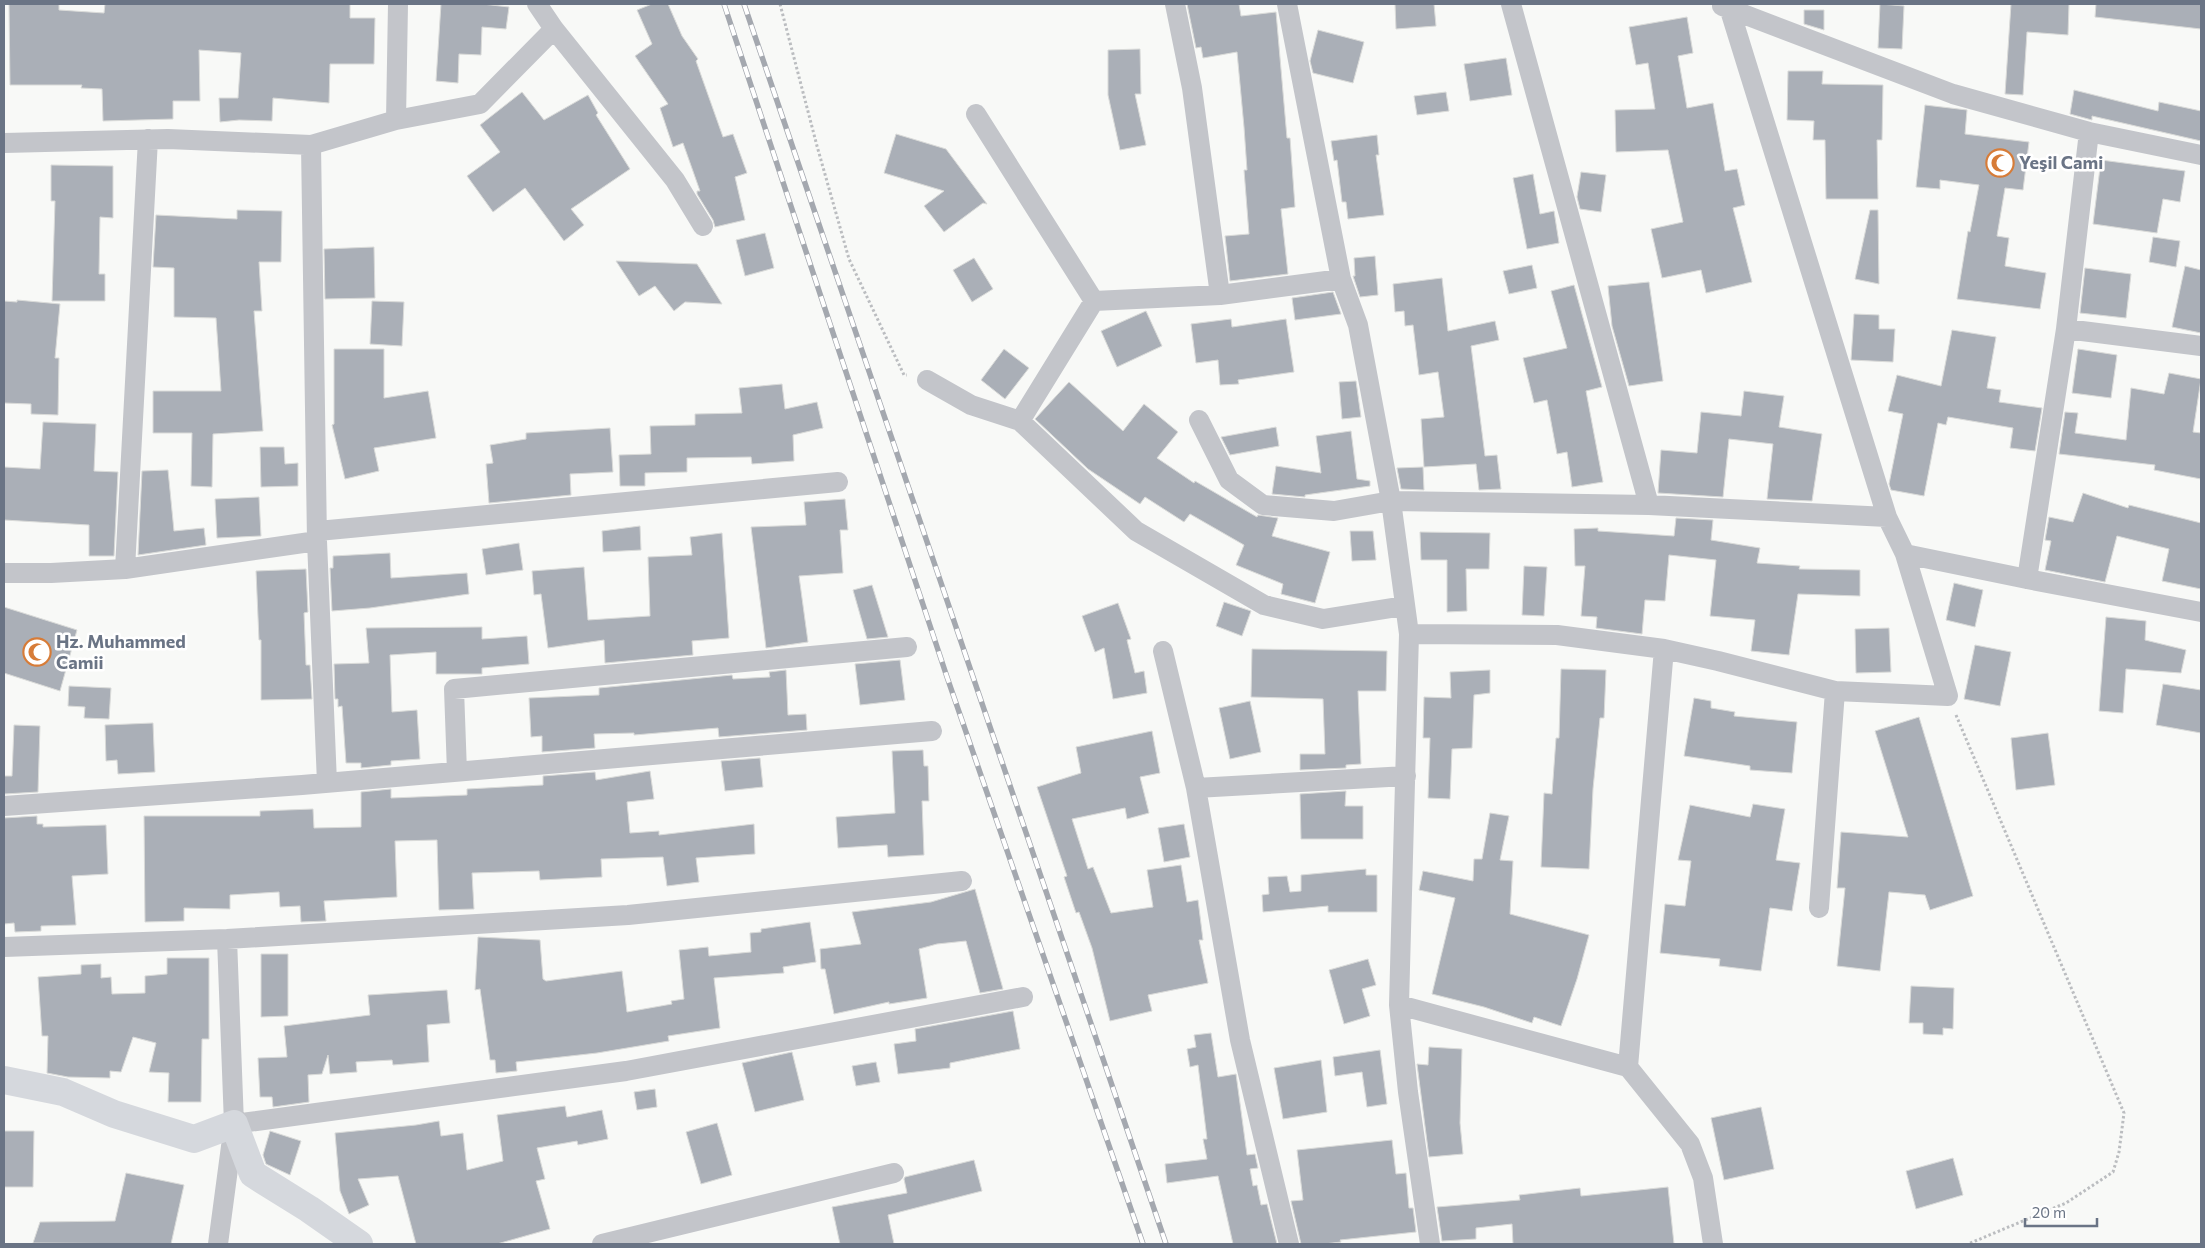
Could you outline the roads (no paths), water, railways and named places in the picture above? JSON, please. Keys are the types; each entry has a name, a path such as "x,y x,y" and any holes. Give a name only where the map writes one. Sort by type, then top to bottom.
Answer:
{"street":[{"path":"396,120 398,4"},
{"path":"537,4 554,29 674,180 703,226"},
{"path":"1175,4 1192,88 1220,295"},
{"path":"1287,4 1341,279 1358,324 1391,500 1409,634 1399,1006 1408,1092 1430,1244"},
{"path":"1511,4 1649,505"},
{"path":"1724,5 1953,94 2089,132 2201,155"},
{"path":"1409,634 1557,635 1664,649 1835,691 1948,696 1905,554 1887,518 1724,5"},
{"path":"4,144 148,139 310,145 396,120 480,104 554,29"},
{"path":"976,114 1094,301"},
{"path":"2027,579 2066,328 2089,132"},
{"path":"125,569 148,139"},
{"path":"310,145 318,536 327,783"},
{"path":"1094,301 1220,295 1341,279"},
{"path":"1020,421 1094,301"},
{"path":"2066,328 2201,346"},
{"path":"927,380 972,405 1020,421 1136,531 1264,605 1323,619 1404,606"},
{"path":"1199,420 1229,480 1264,505 1334,511 1391,500 1649,505 1887,518"},
{"path":"4,573 51,573 125,569 318,536 838,482"},
{"path":"1905,554 2201,612"},
{"path":"457,772 454,689 907,647"},
{"path":"1628,1067 1664,649"},
{"path":"1164,650 1196,788 1240,1040 1289,1244"},
{"path":"1819,908 1835,691"},
{"path":"4,806 327,783 932,732"},
{"path":"1196,788 1406,776"},
{"path":"4,947 227,939 628,915 962,881"},
{"path":"218,1244 234,1124 227,939"},
{"path":"4,1080 62,1092 114,1114 194,1139 234,1124 626,1071 1023,997"},
{"path":"1399,1006 1628,1067 1690,1144 1703,1178 1713,1244"},
{"path":"234,1124 253,1174 309,1209 359,1244"},
{"path":"602,1244 894,1173"}],"railway":[{"path":"724,4 947,677 1143,1244"},
{"path":"744,4 1166,1244"}],"place":[{"name":"Yeşil Cami","path":"2000,163"},
{"name":"Hz. Muhammed Camii","path":"37,652"}]}
